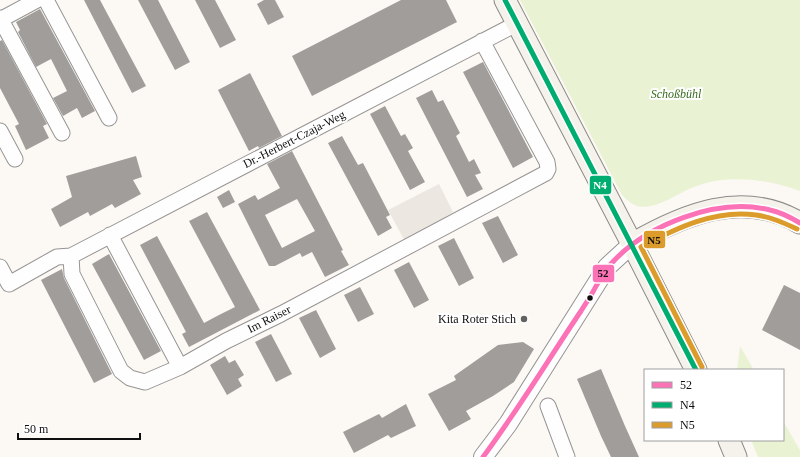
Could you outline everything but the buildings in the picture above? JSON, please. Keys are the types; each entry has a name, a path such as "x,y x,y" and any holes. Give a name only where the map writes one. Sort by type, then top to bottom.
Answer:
{"main road":[{"path":"505,0 695,369"},
{"path":"632,244 662,227 680,220 710,210 733,207 768,209 800,223"},
{"path":"729,441 736,457"}],"street":[{"path":"37,0 0,19 62,133"},
{"path":"46,0 109,118"},
{"name":"Dr.-Herbert-Czaja-Weg","path":"0,267 9,284 57,257 71,256 518,23"},
{"name":"Im Raiser","path":"71,256 72,274 121,371 130,378 145,382 180,367 226,341 281,314 546,173 548,169 547,162 482,41"},
{"path":"0,131 15,159"},
{"path":"110,235 180,367"},
{"path":"483,457 508,424 608,267 632,244"},
{"path":"548,406 567,457"}],"green space":[{"name":"Schoßbühl","path":"520,0 800,0 800,191 761,181 731,179 715,181 697,186 666,201 651,206 637,206 631,203 622,195"},
{"path":"740,346 753,369 737,369"},
{"path":"784,423 800,450 800,457 758,457 751,441 784,441"}],"shaded area":[{"path":"439,184 453,212 445,217 446,222 406,243 388,210"}],"transit line":[{"name":"N4","path":"505,0 695,369"},
{"name":"52","path":"483,457 533,385 588,300 605,270 625,251 642,238 683,218 705,211 728,207 749,207 770,210 785,215 800,223"},
{"name":"N5","path":"702,367 641,247 682,227 711,217 726,215 741,214 762,216 777,220 797,229"}],"place":[{"name":"Kita Roter Stich","path":"524,319"}]}
